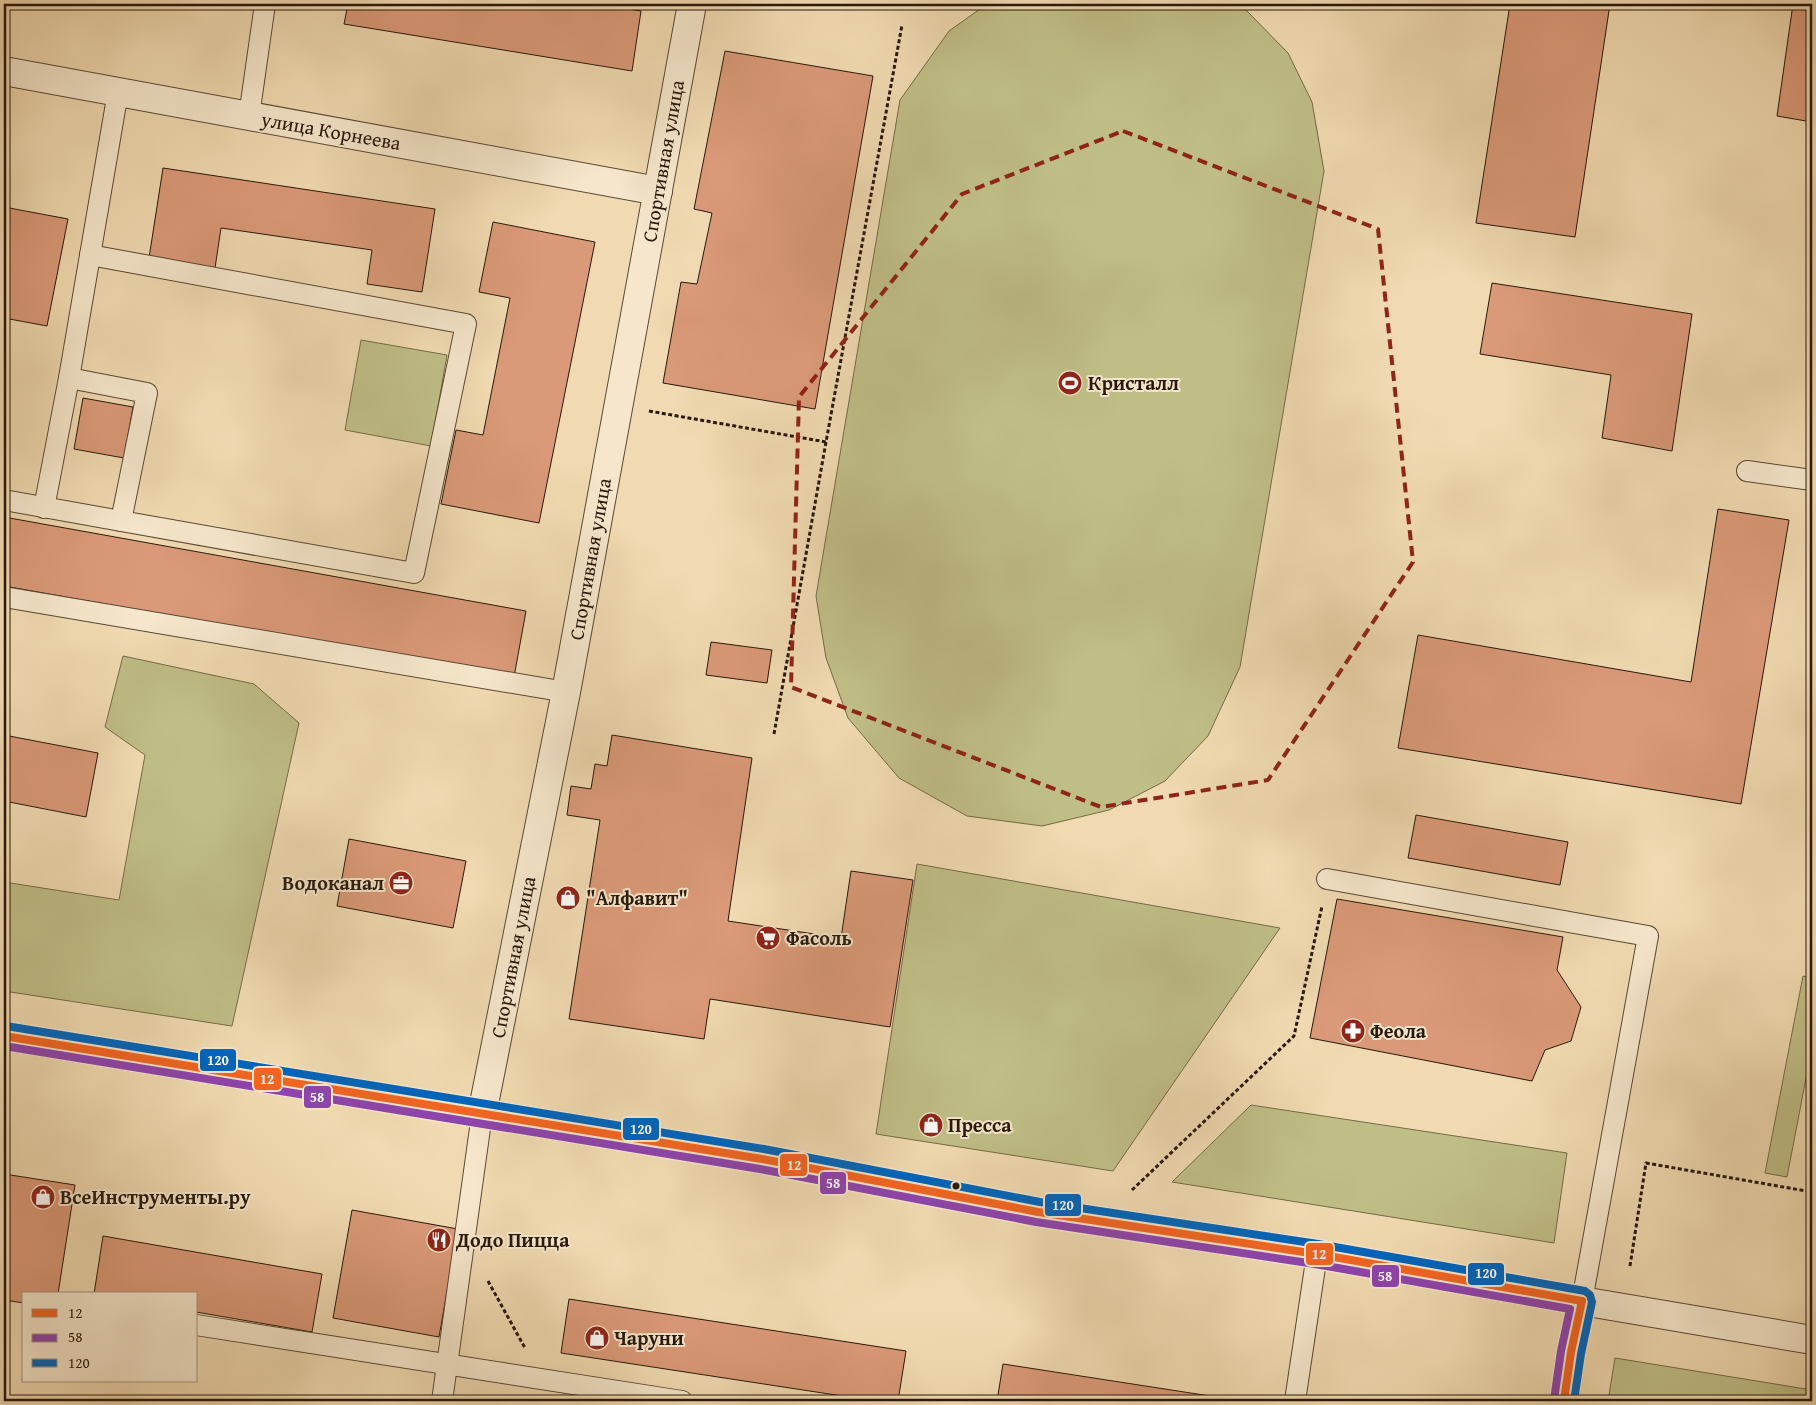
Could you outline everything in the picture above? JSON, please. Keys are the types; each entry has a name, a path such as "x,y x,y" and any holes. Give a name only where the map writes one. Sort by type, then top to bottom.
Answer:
{"street":[{"name":"Спортивная улица","path":"482,1114 566,692 692,4"},
{"name":"улица Корнеева","path":"4,71 658,191"},
{"path":"4,1036 762,1160 1038,1212 1317,1254 1582,1302 1812,1340"},
{"path":"1564,1401 1571,1352 1582,1302"}],"lane":[{"path":"249,116 265,4"},
{"path":"44,508 69,378 118,92"},
{"path":"4,500 414,573 466,324 90,255"},
{"path":"69,378 147,393 121,521"},
{"path":"1747,471 1812,480"},
{"path":"4,597 566,692"},
{"path":"1328,879 1648,936 1582,1302"},
{"path":"442,1401 449,1364 482,1114"},
{"path":"1295,1401 1317,1254"},
{"path":"198,1325 682,1401"}],"path":[{"path":"774,734 902,25"},
{"path":"648,411 826,442"},
{"path":"1132,1190 1294,1036 1328,879"},
{"path":"1630,1266 1646,1163 1812,1192"},
{"path":"465,1239 542,1379"}],"highlighted area":[{"path":"1123,131 1378,229 1413,562 1268,780 1101,807 791,687 799,397 962,194"}],"shaded area":[{"name":"Кристалл","path":"987,4 1234,4 1247,11 1288,53 1312,102 1324,171 1240,667 1208,736 1165,781 1109,810 1042,826 967,816 899,778 848,718 826,658 816,596 900,100 949,31"},
{"path":"361,340 447,355 431,446 345,430"},
{"path":"123,656 254,684 299,723 232,1026 4,991 4,882 119,900 145,755 105,727"},
{"path":"917,864 1280,928 1113,1171 876,1134"},
{"path":"1803,976 1812,978 1812,1047 1787,1177 1765,1173"},
{"path":"1251,1105 1567,1153 1554,1243 1172,1182"},
{"path":"1615,1358 1812,1390 1812,1401 1608,1401"}],"building":[{"path":"348,4 598,4 641,11 632,71 344,24"},
{"path":"1510,4 1610,4 1575,237 1476,223"},
{"path":"1793,4 1812,4 1812,122 1777,116"},
{"path":"725,51 873,76 815,409 663,383 681,282 697,284 712,213 694,209"},
{"path":"163,168 435,209 422,292 367,284 372,250 221,228 215,268 149,258"},
{"path":"4,207 68,219 47,326 4,318"},
{"path":"493,222 595,242 539,523 441,504 456,430 483,435 510,298 479,292"},
{"path":"1492,283 1692,314 1672,451 1602,438 1611,375 1480,354"},
{"path":"83,398 133,407 124,458 74,449"},
{"path":"1718,509 1789,520 1741,804 1398,748 1418,635 1691,682"},
{"path":"4,517 526,611 514,677 4,586"},
{"path":"711,642 772,650 767,683 706,675"},
{"path":"4,735 98,753 86,817 4,801"},
{"path":"612,735 752,758 728,921 841,938 851,871 913,880 890,1027 710,999 704,1039 569,1019 600,820 567,815 571,786 591,789 595,764 607,766"},
{"path":"1416,815 1568,842 1560,885 1408,858"},
{"name":"Водоканал","path":"349,839 466,861 453,928 337,906"},
{"path":"1337,899 1563,937 1557,970 1581,1007 1571,1041 1545,1050 1532,1081 1310,1038"},
{"path":"4,1174 75,1185 58,1292 22,1292 22,1303 4,1300"},
{"path":"352,1210 458,1229 439,1337 333,1318"},
{"path":"103,1236 322,1274 312,1332 198,1312 198,1292 94,1292"},
{"path":"569,1299 906,1351 898,1401 875,1401 561,1353"},
{"path":"1003,1364 1236,1400 997,1401"}],"transit line":[{"name":"120","path":"6,1026 764,1149 1040,1202 1318,1244 1585,1291 1590,1295 1592,1302 1581,1354 1574,1401"},
{"name":"12","path":"4,1036 762,1159 1038,1212 1317,1254 1582,1301"},
{"name":"58","path":"4,1046 760,1169 1036,1222 1315,1264 1570,1309 1561,1351 1554,1400"},
{"name":"12","path":"1564,1401 1571,1352 1582,1301"}],"place":[{"name":"Кристалл","path":"1070,383"},
{"name":"Водоканал","path":"401,883"},
{"name":"\"Алфавит\"","path":"568,898"},
{"name":"Фасоль","path":"768,938"},
{"name":"Феола","path":"1353,1031"},
{"name":"Пресса","path":"931,1125"},
{"name":"ВсеИнструменты.ру","path":"43,1197"},
{"name":"Додо Пицца","path":"439,1240"},
{"name":"Чаруни","path":"597,1338"}]}
